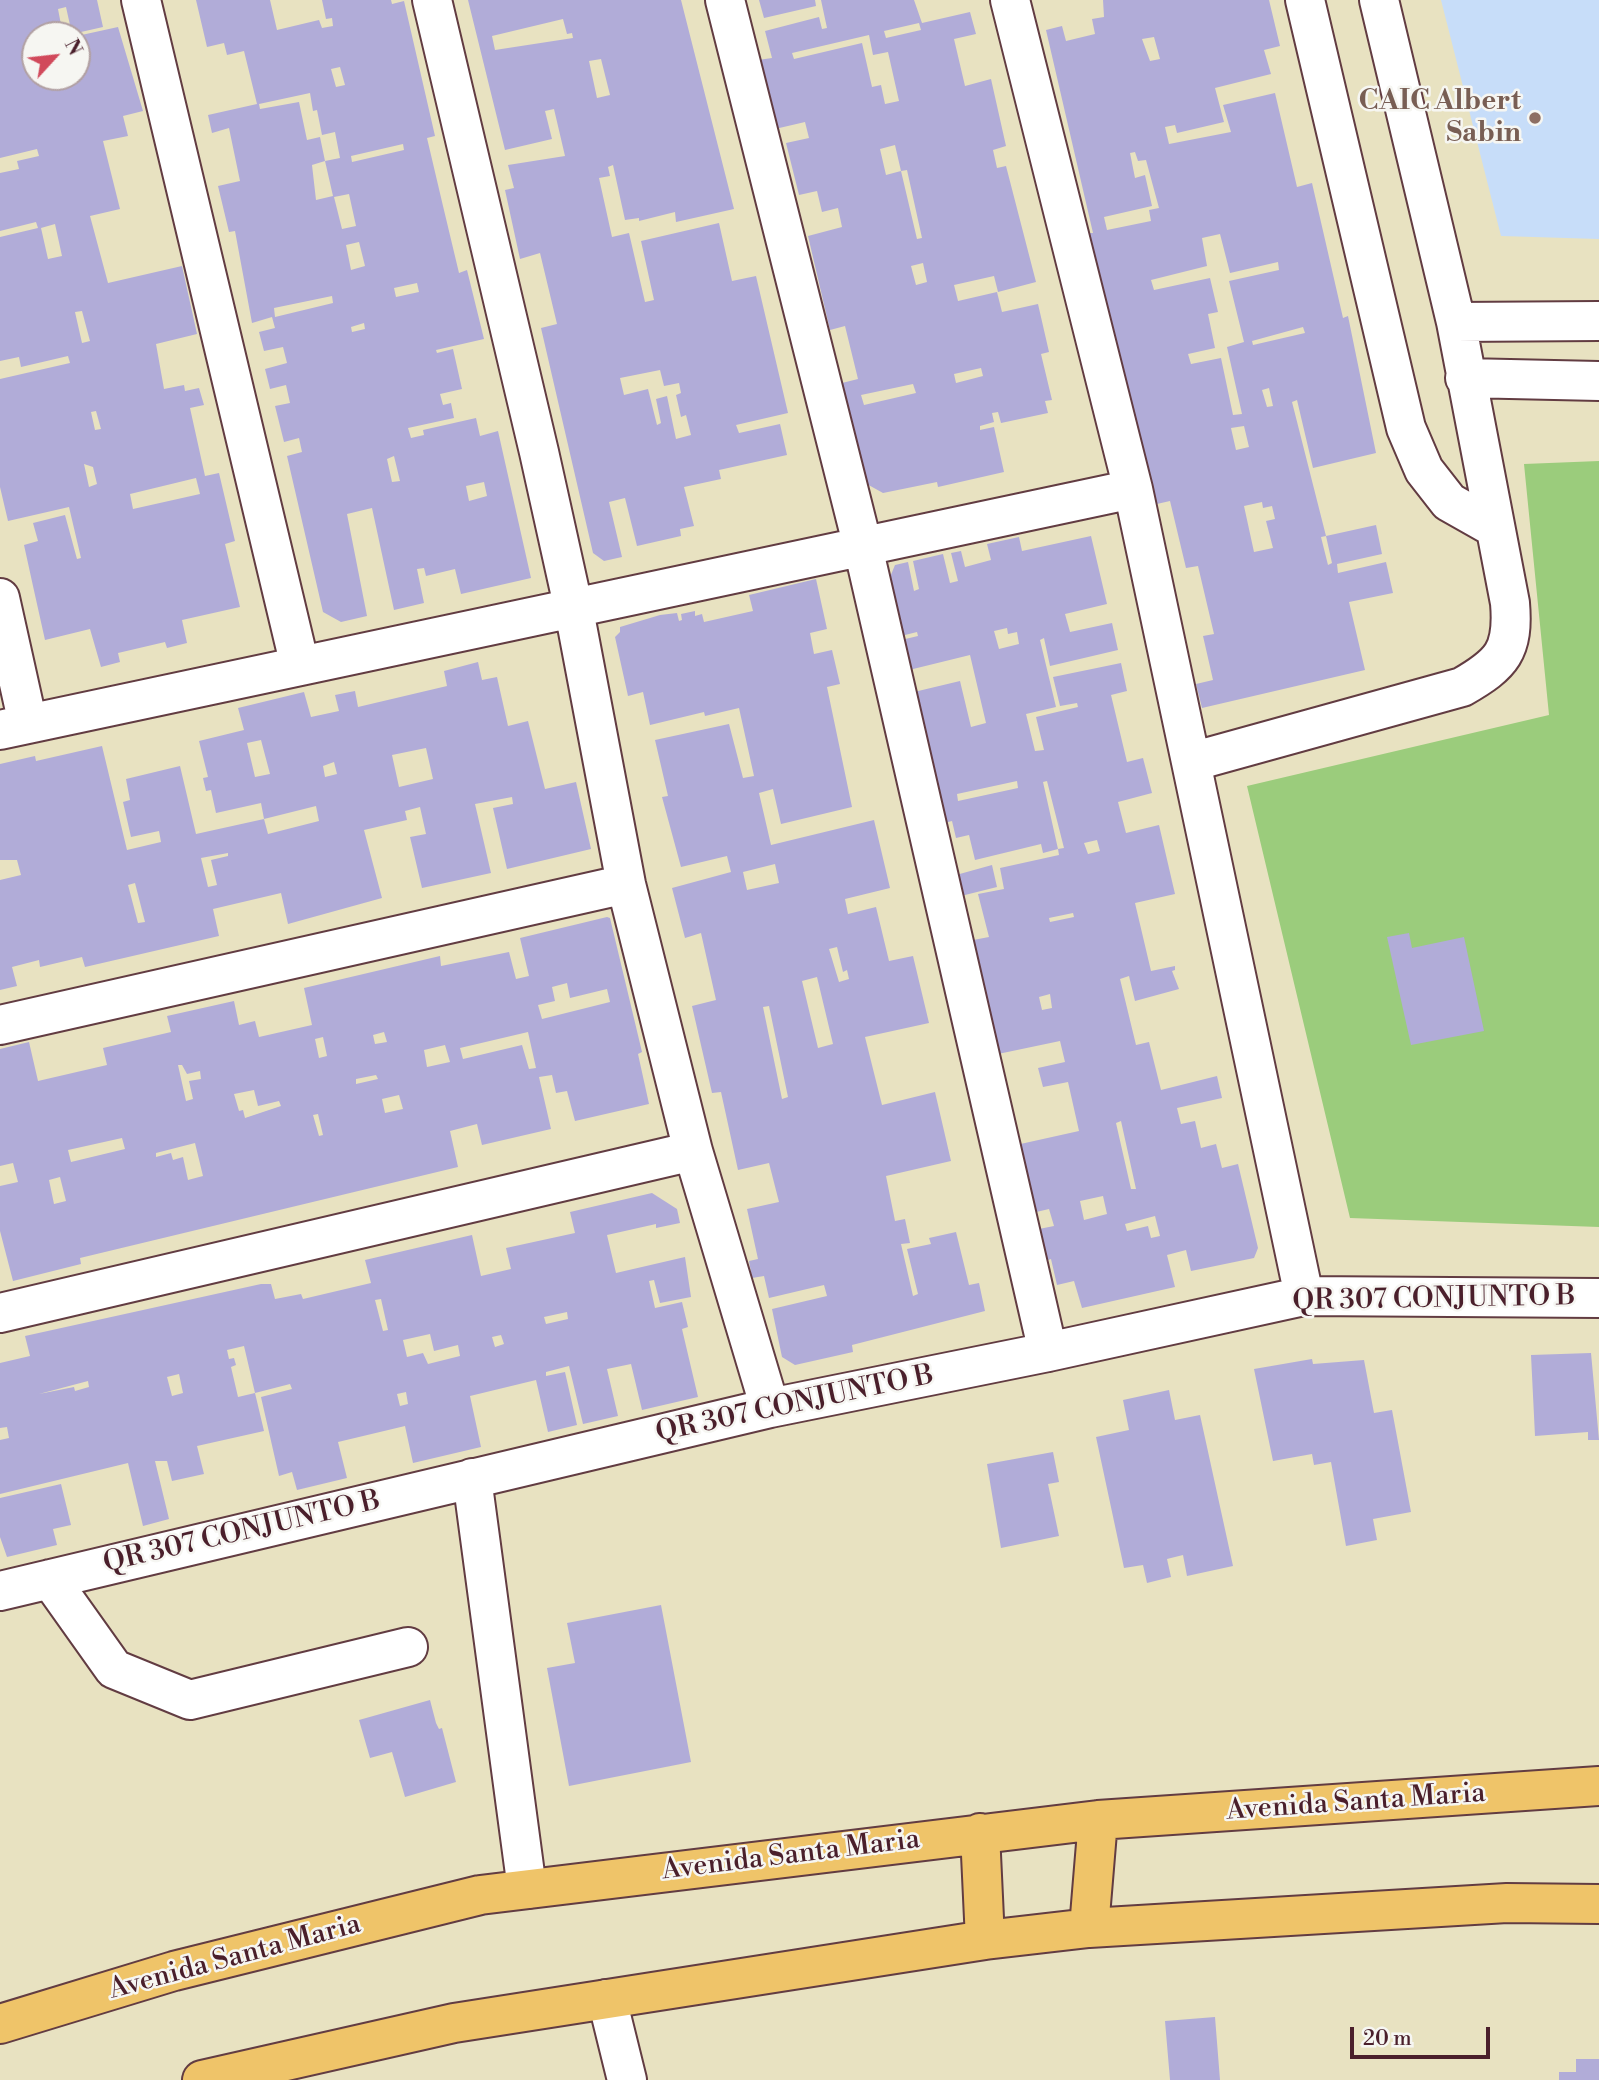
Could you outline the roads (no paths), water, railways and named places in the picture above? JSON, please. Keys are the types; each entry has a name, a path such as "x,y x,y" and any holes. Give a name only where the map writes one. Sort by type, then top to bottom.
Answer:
{"main road":[{"name":"Avenida Santa Maria","path":"0,2025 174,1971 480,1895 1098,1820 1599,1786"},
{"path":"1089,1928 1098,1820"},
{"path":"980,1833 985,1940"},
{"path":"202,2080 454,2023 985,1940 1089,1928 1507,1903 1599,1903"}],"street":[{"path":"141,0 300,666"},
{"path":"432,0 574,610 626,884 693,1151 770,1408"},
{"path":"725,0 863,547 1048,1352"},
{"path":"1010,0 1133,489 1304,1296"},
{"path":"1306,0 1406,428 1424,470 1449,502 1495,528"},
{"path":"1191,762 1462,687 1495,669 1513,631 1456,322 1379,0"},
{"path":"1456,322 1599,321"},
{"path":"1465,379 1599,381"},
{"path":"0,598 14,727 1133,489"},
{"path":"0,1025 626,884"},
{"path":"0,1313 693,1151"},
{"name":"QR 307 CONJUNTO B","path":"0,1591 770,1408 1048,1352 1304,1296 1599,1298"},
{"path":"472,1478 527,1889"},
{"path":"50,1579 114,1669 190,1700 408,1647"},
{"path":"607,1999 627,2080"}],"place":[{"name":"CAIC Albert Sabin","path":"1535,118"}]}
